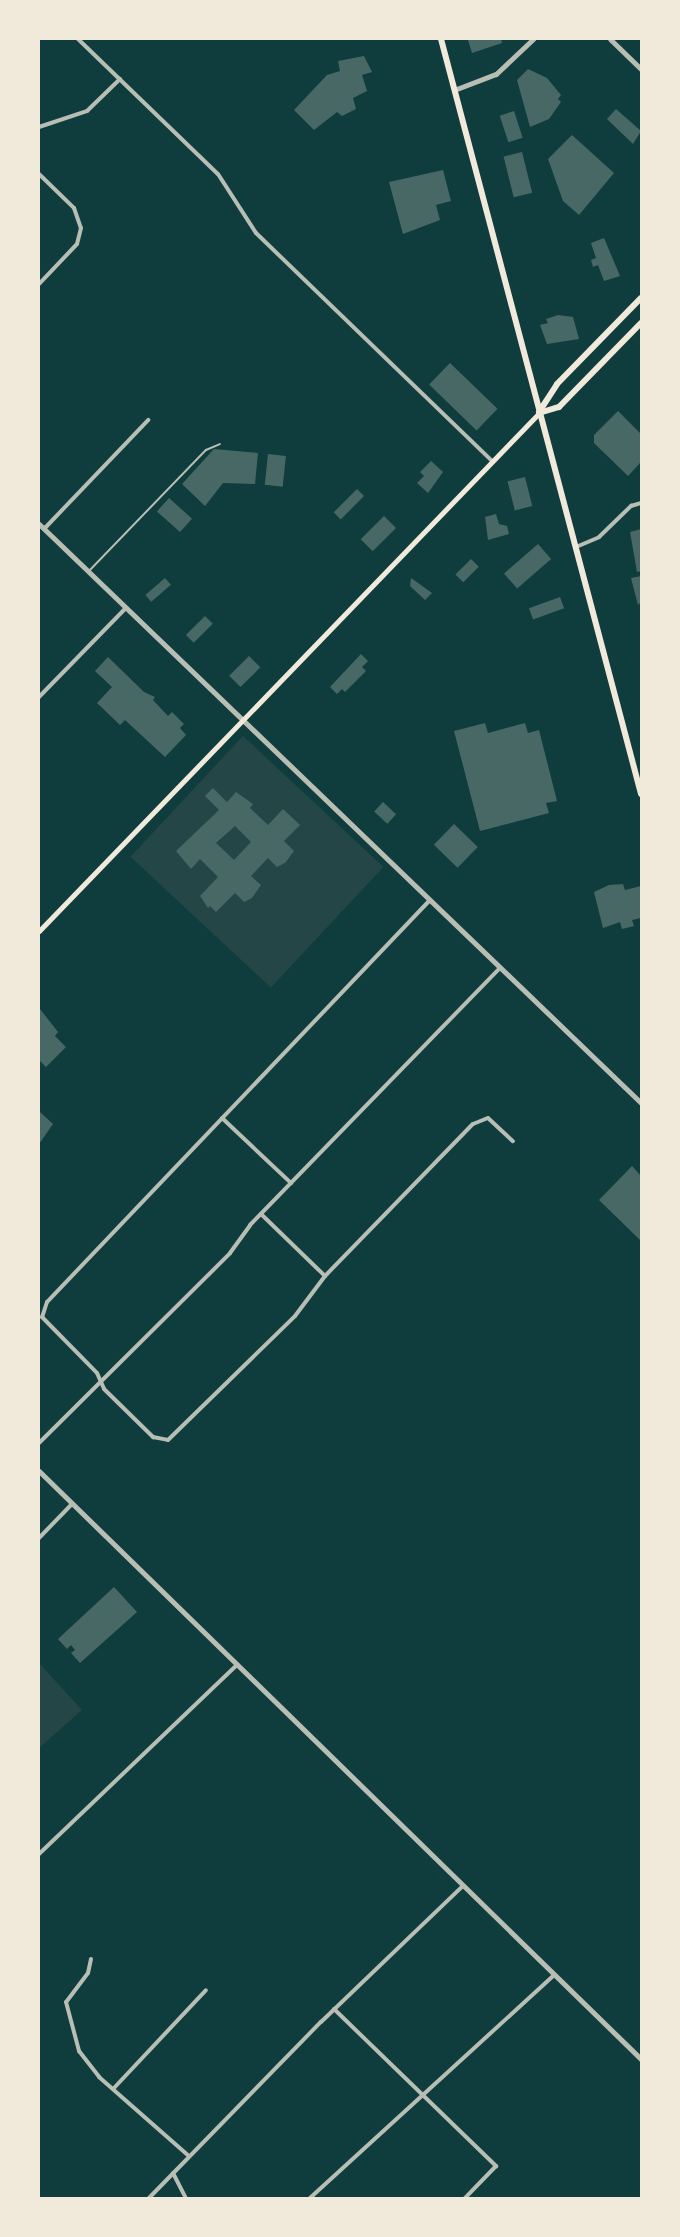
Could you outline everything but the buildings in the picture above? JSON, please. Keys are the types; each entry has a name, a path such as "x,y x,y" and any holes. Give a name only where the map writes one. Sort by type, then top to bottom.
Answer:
{"main road":[{"path":"441,39 641,794"},
{"path":"39,930 493,462 539,413 557,384 641,298"},
{"path":"539,413 559,407 641,323"}],"street":[{"path":"78,39 223,180 256,233 493,462"},
{"path":"453,90 496,74 533,39"},
{"path":"610,39 641,69"},
{"path":"39,127 87,111 120,79"},
{"path":"39,174 74,208 81,228 77,244 39,284"},
{"path":"148,420 41,526 641,1103"},
{"path":"575,548 599,537 631,506 641,503"},
{"path":"39,697 126,608"},
{"path":"430,900 47,1302 42,1313 101,1382 153,1437 164,1441 175,1436 295,1316 325,1276 473,1124 484,1118 513,1141"},
{"path":"39,1443 234,1248 261,1214 500,968"},
{"path":"222,1118 291,1183"},
{"path":"261,1214 325,1276"},
{"path":"39,1471 641,2059"},
{"path":"39,1538 72,1504"},
{"path":"39,1854 237,1665"},
{"path":"149,2198 334,2009 463,1886"},
{"path":"91,1959 88,1973 68,1995 66,2006 79,2051 114,2088 189,2156"},
{"path":"310,2198 554,1975"},
{"path":"114,2088 206,1990"},
{"path":"334,2009 496,2166 465,2198"},
{"path":"173,2173 186,2198"}],"lane":[{"path":"88,572 206,450 220,444"}],"shaded area":[{"path":"243,736 383,867 271,988 130,857"},
{"path":"39,1663 82,1710 39,1748"}]}
